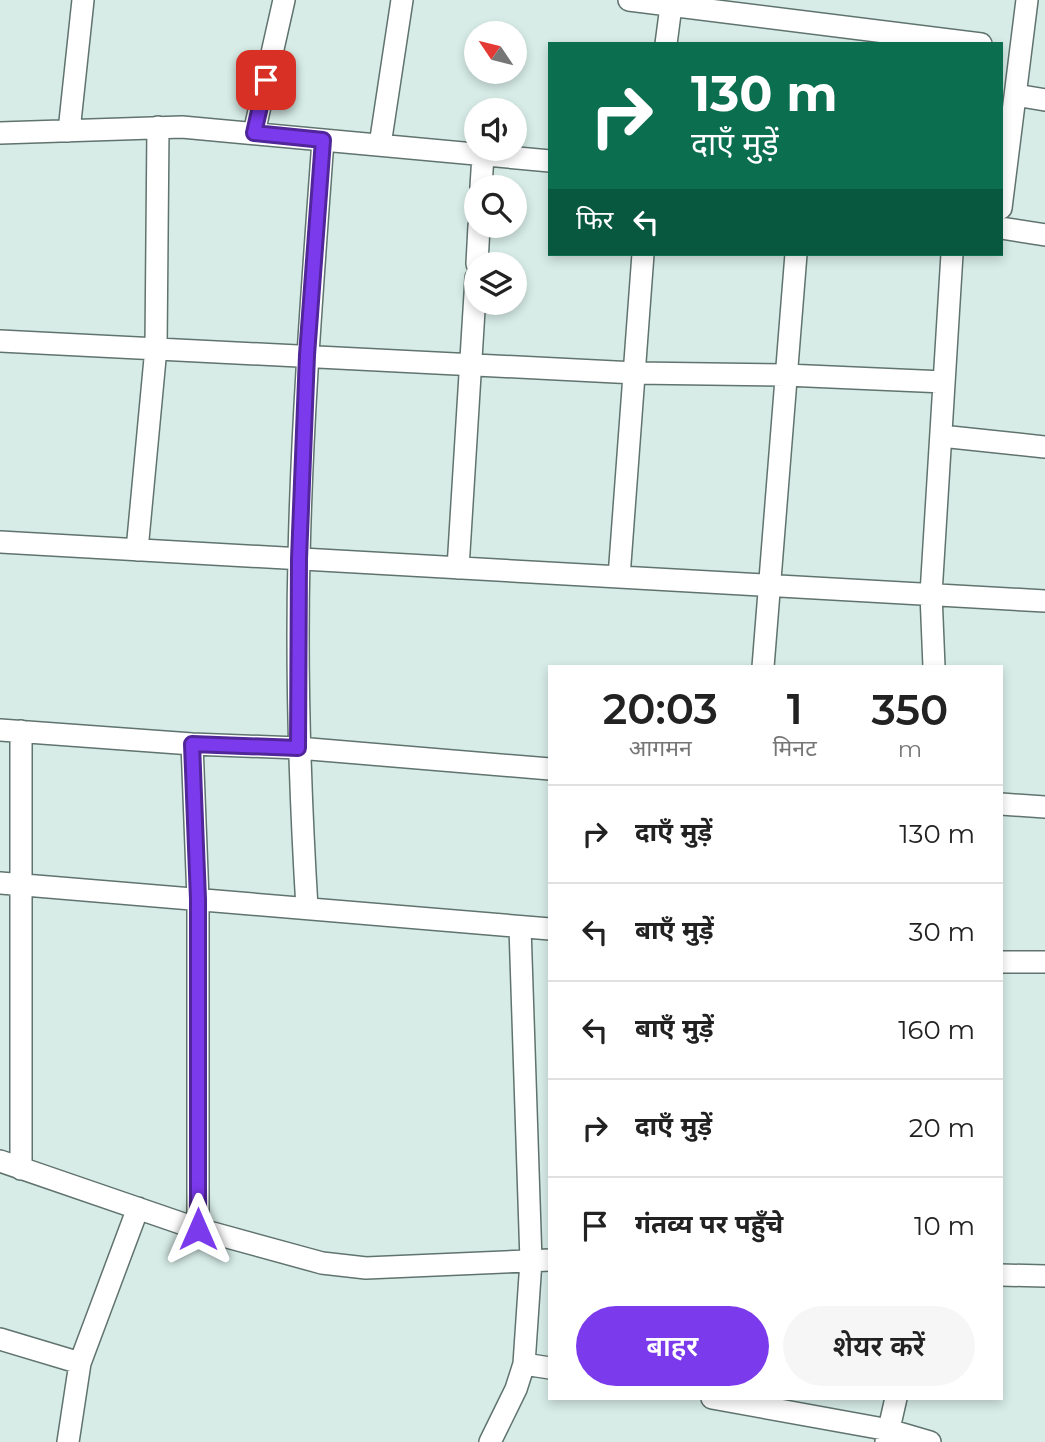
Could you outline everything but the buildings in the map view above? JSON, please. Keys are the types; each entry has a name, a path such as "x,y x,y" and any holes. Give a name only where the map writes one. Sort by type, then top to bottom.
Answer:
{"street":[{"path":"69,131 83,0"},
{"path":"254,133 284,0"},
{"path":"380,145 402,0"},
{"path":"629,0 965,42"},
{"path":"1003,193 1016,95 1011,47 1027,0"},
{"path":"666,42 671,6"},
{"path":"1016,95 1045,100"},
{"path":"137,550 156,348 158,127"},
{"path":"0,133 182,127 464,153"},
{"path":"307,908 298,748 299,559 307,355 323,140"},
{"path":"527,159 548,161"},
{"path":"1003,228 1045,235"},
{"path":"619,577 643,256"},
{"path":"763,665 796,256"},
{"path":"934,665 932,594 952,256"},
{"path":"458,568 474,315"},
{"path":"0,341 635,373 786,375 944,382"},
{"path":"941,436 1045,447"},
{"path":"0,542 1045,601"},
{"path":"21,1169 11,884 10,730 192,744 298,748 548,769"},
{"path":"192,744 198,899 198,1229"},
{"path":"1003,804 1045,807"},
{"path":"11,884 548,929"},
{"path":"490,1442 516,1389 524,1364 540,1260 520,927"},
{"path":"1003,962 1045,962"},
{"path":"0,1161 198,1229 322,1263 366,1268 540,1260"},
{"path":"68,1442 80,1363 138,1208"},
{"path":"1003,1275 1045,1276"},
{"path":"0,1339 80,1363"},
{"path":"524,1364 548,1368"},
{"path":"721,1400 887,1436 930,1442"},
{"path":"887,1436 896,1400"}],"route":[{"path":"198,1229 198,899 192,744 298,748 299,559 307,355 323,140 254,133 266,80"}]}
